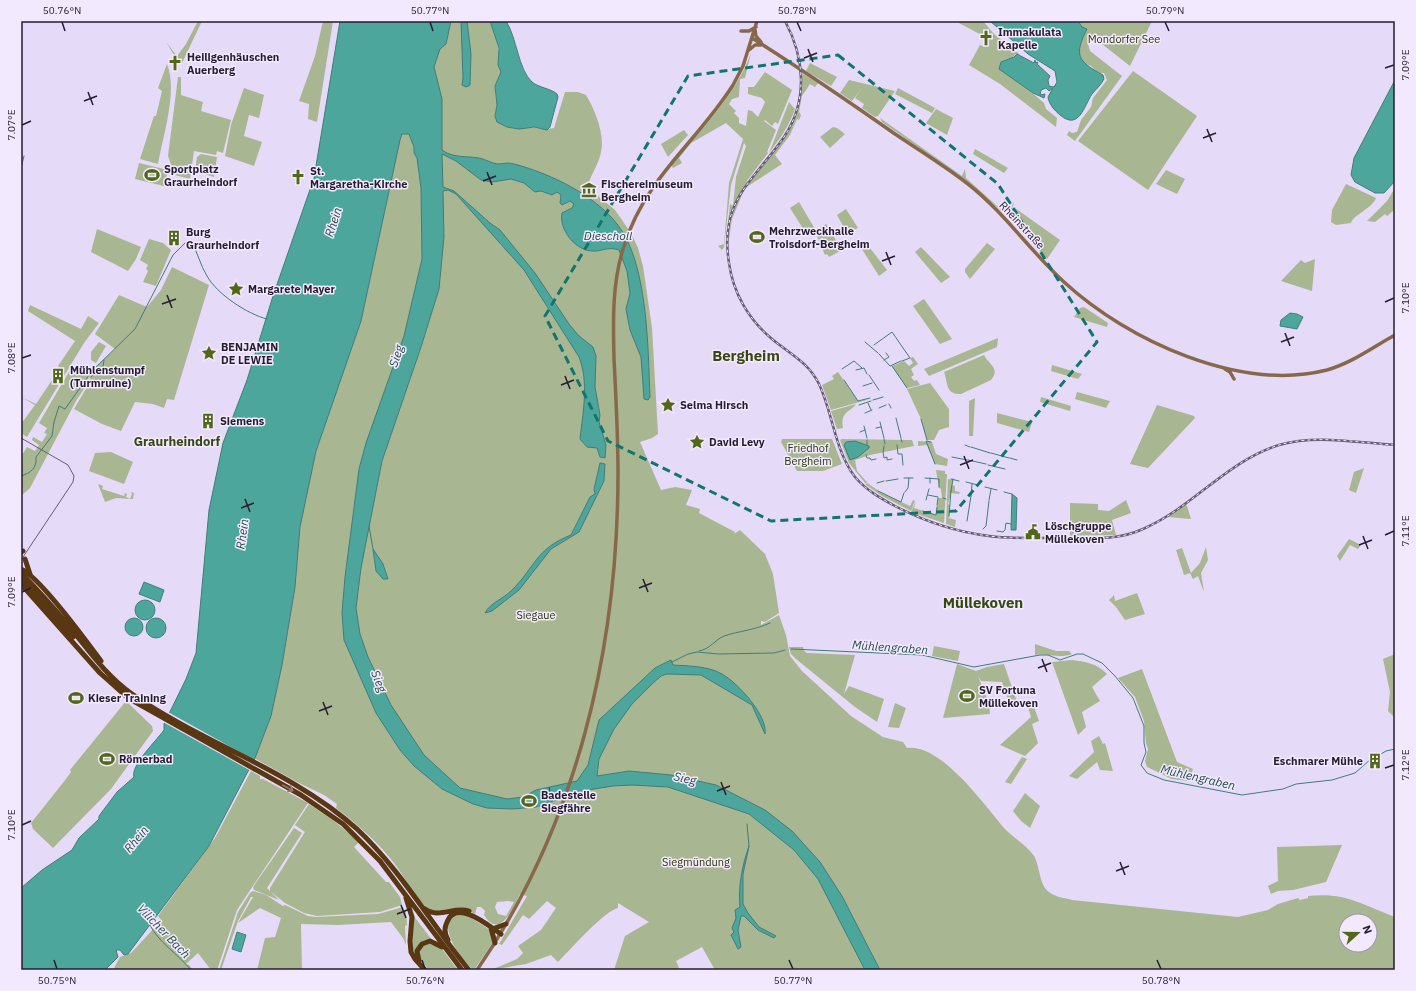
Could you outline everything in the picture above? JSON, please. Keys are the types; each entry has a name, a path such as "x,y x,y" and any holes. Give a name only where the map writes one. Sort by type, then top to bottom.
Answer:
{"highway":[{"path":"25,559 30,575"},
{"path":"21,569 30,575 45,591 119,683"},
{"path":"21,573 67,624 103,668 130,693 316,801 356,829 370,842 398,875 469,970"},
{"path":"21,578 107,678 132,700"},
{"path":"22,586 100,673 132,700 316,801 337,819 362,842 396,880 462,970"},
{"path":"396,880 411,910 412,925 410,946 415,959 425,970"},
{"path":"416,899 429,912 439,913 462,909 474,914 501,933"},
{"path":"458,957 447,938 447,921 452,915 459,913 467,914 493,927 506,924"},
{"path":"493,927 495,943"},
{"path":"421,965 417,951 419,946 425,942 430,941 439,944 450,954"}],"main road":[{"path":"757,21 756,36 764,46"},
{"path":"741,31 749,31 756,27"},
{"path":"477,970 522,897 558,815 578,759 604,651 612,596 617,530 618,452 614,311 619,262 628,232 642,204 656,181 729,92 743,66 756,27"},
{"name":"Rheinstraße","path":"752,38 968,184 1006,219 1059,277 1085,300 1120,324 1165,347 1222,367 1235,370 1284,375 1324,370 1356,358 1395,335"},
{"path":"748,51 755,45 764,46"},
{"path":"1222,367 1230,372 1234,379"}],"highlighted area":[{"path":"838,55 998,184 1097,342 956,511 771,521 608,441 545,316 688,76"}],"green space":[{"path":"198,21 202,21 182,63 179,63 166,42 177,56 186,44"},
{"path":"323,21 333,21 317,122 308,119 309,104 299,101 315,56"},
{"name":"Siegaue","path":"389,21 490,21 496,35 502,72 495,87 497,104 495,116 531,128 554,128 565,92 578,92 586,95 593,108 602,138 602,145 599,160 587,187 615,210 631,233 638,248 643,266 652,328 658,434 652,438 640,442 661,490 675,487 692,490 686,505 700,509 699,513 735,532 734,534 740,530 765,554 773,574 779,613 765,622 761,621 761,625 779,615 786,635 790,656 802,671 851,716 883,737 903,742 907,748 920,749 934,755 948,765 974,792 1005,829 1031,852 1036,860 1043,885 1054,895 1072,900 1238,917 1268,910 1278,904 1298,898 1300,900 1308,898 1308,896 1321,895 1343,897 1395,917 1395,970 715,970 702,947 676,961 680,970 614,970 625,936 649,922 618,903 618,908 604,916 596,923 558,962 551,955 526,964 491,970 517,959 523,953 518,946 541,930 556,908 547,901 529,919 523,915 502,945 499,944 527,896 520,894 508,916 500,924 489,922 484,915 485,911 481,907 477,907 475,914 464,911 432,911 418,899 394,863 381,848 336,808 337,804 324,795 299,783 218,738","holes":["497,902 514,902 506,916 498,914 495,907"]},
{"path":"955,21 983,21 994,34 1011,47 1012,50 1019,54 1016,54 999,69 1024,86 1044,103 1046,109 1057,118 1056,127 1000,84 969,65 980,45 985,47 989,39"},
{"path":"1073,21 1152,21 1130,66 1093,37 1088,44 1090,51 1122,76 1075,141 1067,135 1069,131 1072,133 1077,132 1081,120 1091,107 1093,98 1107,80 1104,73 1100,73 1084,63 1080,58 1079,47 1086,31"},
{"path":"751,53 745,78 740,79 739,97 732,99 729,104 736,111 734,113 739,118 739,123 746,126 748,110 752,111 758,117 765,102 762,98 748,94 748,87 754,87 765,72 792,90 778,124 775,122 772,126 765,120 764,121 776,130 767,152 768,153 746,182 748,180 732,210 725,249 730,204 733,206 736,177 746,146 744,143 731,185 724,247 722,250 718,246 724,244 729,183 743,139 726,123 691,143 679,158 682,163 673,168 671,165 727,98 744,69"},
{"path":"810,63 837,77 831,86 806,71"},
{"path":"167,64 171,87 170,100 158,164 140,159 154,116 156,116 162,91 158,88"},
{"path":"1133,71 1197,116 1148,190 1078,141"},
{"path":"802,73 818,83 815,87 810,84 802,96 799,112 801,115 799,120 797,119 790,135 775,155 782,164 745,188 732,219 728,246 729,233 734,208 740,196 750,179 760,165 781,140 796,113 801,95"},
{"path":"178,77 181,77 181,95 203,102 201,111 231,120 223,153 217,151 216,155 194,151 190,179 175,175 168,156"},
{"path":"849,80 895,91 878,116 875,117 862,108 864,104 855,98 862,88 852,101 840,93"},
{"path":"244,88 264,95 259,118 249,115 244,136 262,142 254,166 225,156 231,125"},
{"path":"898,88 935,108 932,113 895,94"},
{"path":"789,102 795,109 793,115 784,132 769,153"},
{"path":"936,109 953,118 947,135 926,123"},
{"path":"880,118 962,176 965,169 966,178 1006,214 972,185 882,122"},
{"path":"833,127 845,134 830,148 820,137"},
{"path":"684,130 688,135 668,157 661,144"},
{"path":"975,149 1008,168 1004,173 973,154"},
{"path":"201,154 217,157 214,177 195,171 197,157"},
{"name":"Sportplatz Graurheindorf","path":"139,163 168,170 164,186 135,179"},
{"path":"1166,170 1185,179 1177,194 1156,184"},
{"path":"1346,184 1376,198 1371,205 1351,223 1336,225 1331,222 1332,210"},
{"path":"1395,188 1395,209 1387,216 1385,214 1375,222 1367,221 1387,201"},
{"path":"799,202 815,229 807,235 790,208"},
{"path":"1014,202 1012,209 1010,209 1012,211 1010,214 1006,214"},
{"path":"1015,208 1060,240 1047,259 1011,218"},
{"path":"846,209 858,228 847,233 837,215"},
{"path":"826,224 842,250 829,257 827,254 825,255 815,231"},
{"path":"97,229 141,247 136,259 128,271 91,252"},
{"path":"149,239 163,243 171,250 156,286 143,282 148,271 146,269 148,265 140,260"},
{"path":"866,243 887,270 879,276 860,246"},
{"path":"987,243 995,249 970,279 965,272 965,269"},
{"path":"921,247 950,277 941,283 915,252"},
{"path":"1315,259 1312,291 1281,281 1301,260 1305,263"},
{"path":"172,267 209,285 174,400 167,399 164,408 153,404 135,402 121,431 102,424 74,409 90,382 89,374 115,349 95,334 119,295 147,307 161,290"},
{"path":"924,299 952,339 940,344 913,306"},
{"path":"30,305 81,329 88,316 99,323 84,343 27,437 21,433 21,424 35,405 21,397 36,404 60,368 58,366 75,341 28,311"},
{"path":"1084,307 1108,323 1107,327 1074,317 1080,308"},
{"path":"998,338 997,347 929,376 924,369"},
{"path":"99,342 106,346 96,363 91,360 91,352"},
{"path":"984,355 993,366 995,372 991,380 961,394 952,392 948,387 944,372"},
{"path":"913,357 918,364 911,369 914,375 911,377 914,381 917,380 920,385 907,388 892,366 904,361 909,366 913,363 910,358"},
{"path":"73,365 88,375 89,381 76,401 30,488 21,496 21,457 27,447 35,451 39,445 32,440 33,437 42,442 47,434 44,433 47,428 39,423"},
{"path":"1052,365 1082,374 1078,379 1051,371"},
{"path":"838,372 858,401 870,399 831,410 822,385 834,379 832,376"},
{"path":"930,383 949,409 949,427 939,430 934,440 927,440 921,419 907,389"},
{"path":"1077,392 1110,401 1106,408 1075,399"},
{"path":"1041,397 1071,406 1070,411 1040,402"},
{"path":"975,398 973,436 969,436 969,401"},
{"path":"856,404 844,415 842,422 843,428 837,429 831,411"},
{"path":"1157,405 1194,416 1195,418 1148,468 1130,464"},
{"path":"997,413 1032,422 1029,432 997,423"},
{"name":"Friedhof Bergheim","path":"782,439 832,439 842,464 823,471 797,471 781,442"},
{"path":"840,440 912,440 914,446 870,455 855,460 857,471 867,482 866,484 849,463"},
{"path":"918,441 932,442 936,454 948,459 947,466 935,464 927,445 918,446"},
{"path":"111,452 133,462 124,484 89,471 95,453"},
{"path":"1364,468 1356,493 1349,490 1354,472"},
{"path":"936,470 945,471 945,474 947,474 944,523 911,512 916,501 914,508 936,515 938,498 942,498"},
{"path":"948,479 953,480 952,485 955,486 955,491 960,492 959,494 951,493 948,504 950,505 949,518 956,520 955,527 946,524"},
{"path":"867,483 882,493 910,506 913,500 915,501 911,511 882,496 866,485"},
{"path":"98,484 103,486 102,489 124,496 125,493 127,494 126,497 130,499 116,498 105,502"},
{"path":"131,492 134,493 133,499 130,499 132,494"},
{"path":"1126,500 1131,513 1112,520 1116,535 1070,536 1070,503 1098,504 1098,510 1109,511"},
{"path":"1186,503 1191,519 1167,517"},
{"path":"1349,539 1361,545 1358,549 1350,545 1340,561 1337,556"},
{"path":"1206,547 1208,560 1201,573 1204,592 1198,576 1193,579 1190,573 1184,575 1176,550 1182,548 1191,573 1200,563"},
{"path":"1137,593 1145,614 1125,620 1109,600 1114,595 1115,601"},
{"path":"1035,644 1056,651 1069,651 1072,654 1063,656 1035,655"},
{"path":"934,646 960,651 958,661 932,656"},
{"path":"789,647 803,647 804,651 807,653 855,655 844,694 849,686 884,699 877,722 855,707 796,659 791,654"},
{"path":"1395,654 1395,718 1388,711 1390,692 1383,659"},
{"path":"1072,660 1082,661 1099,667 1107,674 1092,687 1100,701 1082,712 1086,727 1078,735 1052,662"},
{"name":"SV Fortuna Müllekoven","path":"957,664 976,671 987,667 1004,664 1017,702 1009,702 1002,682 981,681 978,676 989,704 990,714 943,718"},
{"path":"1142,669 1177,762 1193,769 1189,781 1172,779 1147,767 1145,761 1148,749 1144,721 1135,697 1118,678"},
{"name":"Römerbad","path":"126,701 152,726 153,731 111,789 53,848 33,829 31,823 66,779 71,772 70,770"},
{"path":"895,703 906,708 899,728 888,727"},
{"path":"1027,704 1033,704 1039,721 1032,724 1038,743 1025,756 1000,745 1031,717"},
{"path":"1099,736 1103,744 1105,743 1113,771 1100,770 1097,762 1077,779 1069,776 1094,752 1091,741"},
{"path":"1022,757 1027,759 1011,784 1005,782"},
{"path":"251,771 260,776 260,779 263,779 308,803 237,910 217,970 211,970 198,953 186,964 193,970 113,970 120,957 131,953 159,923 161,920 158,916 215,838"},
{"path":"1025,793 1040,806 1030,828 1021,821 1013,811"},
{"path":"309,804 334,821 359,842 354,847 386,882 389,882 400,897 402,905 380,912 317,916 304,913 285,903 270,891 270,888 305,832 295,825"},
{"path":"294,828 302,833 267,888 279,900 254,890 253,887"},
{"path":"1342,845 1326,882 1293,890 1278,891 1271,894 1268,886 1278,881 1277,847"},
{"path":"253,891 266,895 283,906 285,905 308,916 316,917 378,914 403,907 406,913 407,925 405,926 406,945 403,938 391,922 338,925 301,924 302,970 257,970 265,938 275,937 281,918 260,908 238,923 253,897 251,897 238,921 221,970 219,970 238,912 250,893"},
{"path":"465,914 490,930 493,942 474,970 456,949 448,929 448,923 454,916"},
{"path":"413,915 432,940 424,941 416,957 412,942"},
{"path":"428,943 442,949 458,970 429,970 421,961 419,950 422,945"}],"water":[{"path":"340,21 451,21 446,44 440,49 434,67 442,99 442,150 446,153 479,158 497,164 514,164 542,173 570,186 608,213 627,240 635,260 641,283 647,331 650,397 648,400 644,399 641,357 630,330 626,309 630,293 627,271 619,250 608,249 591,251 574,242 565,232 562,213 572,208 574,204 570,201 562,205 560,203 561,195 557,192 552,195 541,191 535,192 524,183 511,179 492,182 481,180 456,161 442,154 443,187 454,191 500,230 535,273 569,324 579,336 593,347 596,356 595,387 600,415 599,422 606,445 605,458 600,457 597,448 587,447 580,439 585,387 579,357 524,270 456,194 448,190 443,191 444,237 439,289 382,461 361,568 356,608 360,634 368,657 391,705 424,755 460,788 507,799 523,797 536,790 577,781 588,765 599,720 655,668 671,660 673,665 692,666 717,671 729,678 751,701 762,718 765,727 765,734 752,705 701,675 667,674 661,676 632,704 614,729 599,759 597,776 629,771 671,775 716,785 765,810 792,831 820,862 842,896 880,970 865,970 818,879 794,850 749,814 668,787 632,785 613,786 582,791 536,807 512,809 487,808 473,804 442,789 414,766 400,750 376,713 344,640 342,613 345,577 359,469 366,443 404,336 422,259 421,188 417,158 414,153 414,147 409,134 402,134 361,321 316,451 300,527 295,587 282,665 271,716 255,758 209,846 128,954 124,955 120,950 116,950 118,957 105,970 21,970 21,888 42,870 72,850 79,838 99,819 99,816 117,792 134,777 136,766 164,730 164,724 186,679 196,653 209,510 223,443 247,380 273,296 314,178"},
{"path":"461,21 467,21 471,54 470,85 466,87 462,85"},
{"path":"490,21 506,21 510,28 527,76 535,84 557,94 558,97 550,127 547,130 534,127 519,129 507,127 497,122 495,116 497,105 495,86 501,72 498,65 499,48"},
{"name":"Mondorfer See","path":"990,21 1078,21 1082,27 1087,29 1080,45 1080,56 1088,66 1103,75 1104,79 1092,94 1080,115 1076,119 1067,119 1060,115 1052,107 1048,97 1053,88 1049,91 1046,88 1041,90 1040,95 1045,94 1044,98 1033,93 999,69 1001,62 1014,57 1017,54 1034,63 1035,60 1036,63 1038,62 1037,64 1050,76 1048,80 1049,86 1054,87 1057,82 1055,71 1028,54"},
{"path":"1395,80 1395,181 1384,193 1375,193 1355,182 1351,175 1354,158"},
{"path":"1290,313 1303,317 1297,329 1280,326 1281,320"},
{"path":"855,441 869,446 869,448 858,457 850,460 844,445 846,442"},
{"path":"600,463 605,464 604,481 579,532 551,549 519,590 492,611 485,613 490,606 508,594 519,583 536,560 550,546 571,535 590,497 595,494 594,489"},
{"path":"1012,494 1017,498 1016,530 1011,530"},
{"path":"373,549 383,564 388,579 383,579 376,571"},
{"path":"144,582 164,590 160,602 139,594"},
{"path":"145,600 152,603 155,610 152,617 145,620 138,617 135,610 138,603"},
{"path":"130,618 138,618 143,623 141,634 138,636 130,636 125,631 125,623"},
{"path":"156,618 163,621 166,628 163,635 156,638 149,635 146,628 149,621"},
{"path":"749,846 743,874 743,904 759,927 776,936 774,938 758,930 744,916 741,916 738,930 741,947 738,949 731,935 734,932 732,928 736,918 735,910 740,907 741,876"},
{"path":"237,932 246,935 241,952 232,949"}],"pier":[{"path":"168,712 256,761 251,771 163,722"}],"waterway":[{"path":"21,476 33,470 36,457 52,436 54,422 59,406 65,409 92,371 135,329 173,255 185,243 191,242 205,272 218,290 242,308 267,319"},
{"path":"874,345 892,332 910,358 902,361"},
{"path":"865,342 878,353"},
{"path":"884,360 889,357 886,353"},
{"path":"879,354 890,366 901,361"},
{"path":"91,377 97,370 103,367 104,360"},
{"path":"842,369 854,361 862,368"},
{"path":"892,366 907,388"},
{"path":"856,370 864,368 867,374"},
{"path":"869,375 879,390"},
{"path":"844,380 858,401 870,398"},
{"path":"863,386 872,383"},
{"path":"873,400 883,397"},
{"path":"859,405 871,401"},
{"path":"868,403 871,410"},
{"path":"889,404 891,408"},
{"path":"879,408 886,405"},
{"path":"865,413 872,410"},
{"path":"896,418 901,438"},
{"path":"921,419 927,440"},
{"path":"880,422 884,438"},
{"path":"864,426 867,438"},
{"path":"876,428 881,427"},
{"path":"860,432 865,430"},
{"path":"884,439 885,444"},
{"path":"867,440 867,445"},
{"path":"931,442 926,441 935,464"},
{"path":"897,445 898,454 902,454 903,465"},
{"path":"965,445 970,447"},
{"path":"884,446 884,458 887,457 887,460 892,459"},
{"path":"971,447 990,453"},
{"path":"991,453 1009,458"},
{"path":"866,455 867,458 870,458 871,460 876,459"},
{"path":"952,457 967,460"},
{"path":"1010,458 1017,460"},
{"path":"968,460 986,464"},
{"path":"988,465 1005,469"},
{"path":"904,478 913,478"},
{"path":"905,492 908,488 909,478"},
{"path":"925,478 939,479 939,487"},
{"path":"930,478 930,483"},
{"path":"886,481 898,479"},
{"path":"951,479 959,481"},
{"path":"951,491 953,479"},
{"path":"877,483 884,481"},
{"path":"966,482 978,485"},
{"path":"971,496 972,484"},
{"path":"985,487 997,490"},
{"path":"926,500 929,489"},
{"path":"989,500 991,489"},
{"path":"878,491 901,502 904,493"},
{"path":"949,516 951,491"},
{"path":"1004,492 1012,494"},
{"path":"928,495 938,497"},
{"path":"967,521 971,496"},
{"path":"937,505 938,498"},
{"path":"983,529 986,526 989,501"},
{"path":"923,511 936,515 937,507"},
{"path":"997,531 1003,532 1005,530 1006,523 1011,524"},
{"path":"369,526 373,549"},
{"path":"699,651 703,650 724,636 770,623"},
{"name":"Mühlengraben","path":"791,649 922,655 974,667 1040,655 1048,655 1060,660 1077,654 1083,654 1102,663 1133,698 1144,726 1144,743 1146,752 1141,765 1147,773 1164,780 1242,795 1283,789 1296,784 1332,780 1355,773 1371,759"},
{"name":"Mühlengraben","path":"672,662 688,654 697,652 718,654 774,653 785,650"},
{"name":"Mühlengraben","path":"1374,758 1386,751 1395,749"},
{"path":"747,824 749,846"},
{"name":"Vilicher Bach","path":"150,925 158,937 191,970"}],"ferry route":[{"path":"549,787 552,800"}],"tram line":[{"path":"21,168 24,156"},
{"path":"21,438 68,465 74,476 73,482 21,560"}],"railway":[{"path":"785,21 792,35 800,64 801,79 797,109 792,123 784,137 750,180 734,207 729,223 727,241 731,274 738,295 749,315 764,332 804,364 815,376 824,396 843,456 848,467 859,482 884,500 929,521 964,532 1016,538 1113,537 1133,533 1161,520 1243,462 1260,452 1279,445 1308,440 1337,440 1395,445"}],"place":[{"name":"Immakulata Kapelle","path":"986,38"},
{"name":"Heiligenhäuschen Auerberg","path":"175,63"},
{"name":"Sportplatz Graurheindorf","path":"152,175"},
{"name":"St. Margaretha-Kirche","path":"298,177"},
{"name":"Fischereimuseum Bergheim","path":"589,190"},
{"name":"Mehrzweckhalle Troisdorf-Bergheim","path":"757,237"},
{"name":"Burg Graurheindorf","path":"174,238"},
{"name":"Margarete Mayer","path":"236,289"},
{"name":"BENJAMIN DE LEWIE","path":"209,353"},
{"name":"Mühlenstumpf (Turmruine)","path":"58,376"},
{"name":"Selma Hirsch","path":"668,405"},
{"name":"Siemens","path":"208,421"},
{"name":"David Levy","path":"697,442"},
{"name":"Löschgruppe Müllekoven","path":"1033,532"},
{"name":"SV Fortuna Müllekoven","path":"967,696"},
{"name":"Kieser Training","path":"76,698"},
{"name":"Römerbad","path":"107,759"},
{"name":"Eschmarer Mühle","path":"1375,761"},
{"name":"Badestelle Siegfähre","path":"529,801"}],"district":[{"name":"Bergheim","path":"746,355"},
{"name":"Graurheindorf","path":"177,441"},
{"name":"Müllekoven","path":"983,602"}],"water label":[{"name":"Rhein","path":"333,222"},
{"name":"Diescholl","path":"608,235"},
{"name":"Sieg","path":"396,356"},
{"name":"Rhein","path":"242,534"},
{"name":"Sieg","path":"379,681"},
{"name":"Sieg","path":"685,778"},
{"name":"Rhein","path":"136,839"}],"park label":[{"name":"Siegmündung","path":"696,862"}]}
